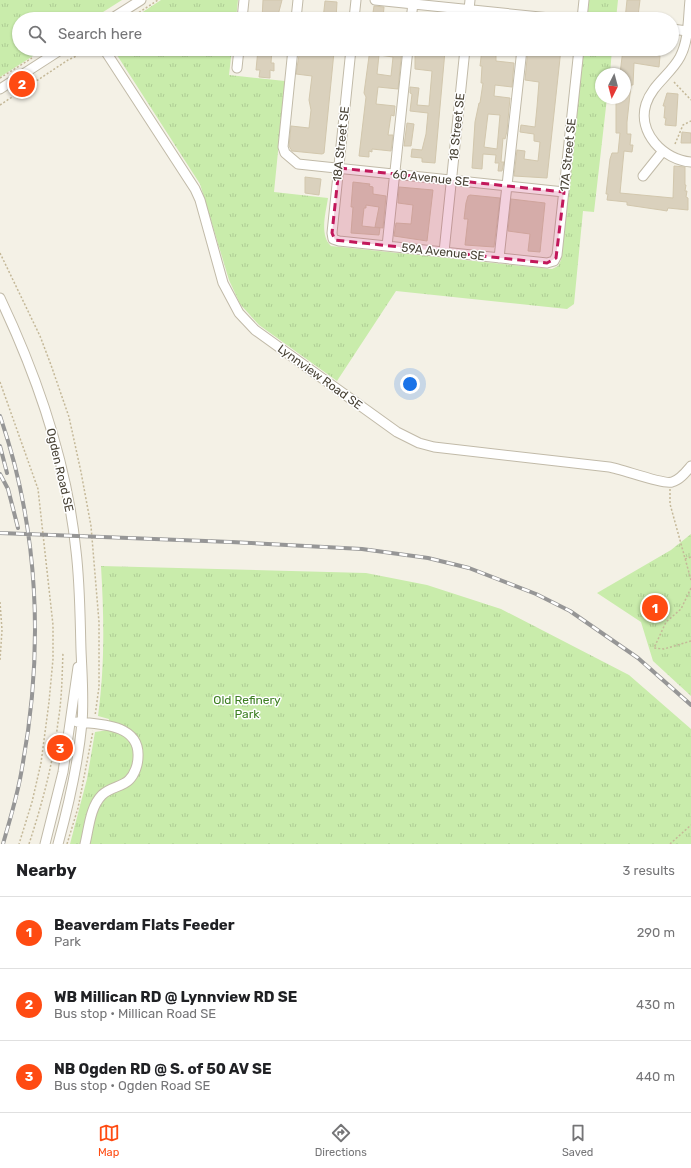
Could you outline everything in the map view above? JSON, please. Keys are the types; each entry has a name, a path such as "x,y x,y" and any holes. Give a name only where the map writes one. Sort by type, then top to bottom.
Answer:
{"street":[{"path":"122,12 140,0"},
{"path":"243,12 244,0"},
{"path":"297,12 298,0"},
{"path":"355,12 356,0"},
{"path":"375,0 413,4 458,12"},
{"path":"469,12 470,0"},
{"path":"583,12 584,0"},
{"path":"690,0 685,44 680,57 656,86 646,105 647,127 653,141 663,152 691,162"},
{"path":"412,12 413,4"},
{"path":"679,30 687,31"},
{"path":"0,89 51,56"},
{"name":"Lynnview Road SE","path":"109,56 195,189 200,200 223,283 239,313 255,330 397,432 419,443 445,449 609,467 635,473 660,482 670,483"},
{"path":"237,68 238,56"},
{"name":"60 Avenue SE","path":"292,56 283,147 286,153 298,164 564,192"},
{"name":"18A Street SE","path":"333,239 332,233 350,56"},
{"path":"387,246 407,56"},
{"name":"18 Street SE","path":"444,252 464,56"},
{"path":"499,258 521,56"},
{"name":"17A Street SE","path":"554,261 557,255 578,56"},
{"path":"643,176 663,152"},
{"name":"59A Avenue SE","path":"333,239 339,241 547,263 554,261"},
{"name":"Ogden Road SE","path":"0,298 35,378 52,430 65,484 76,551 83,688 82,722 75,772 58,844"},
{"path":"670,483 681,476 691,466"},
{"name":"Ogden Road SE","path":"45,844 60,787 81,650"},
{"path":"71,721 94,723 122,729 135,741 138,751 138,765 129,780 102,795 91,816 85,844"}],"path":[{"path":"140,12 158,0"},
{"path":"0,105 76,56"},
{"path":"674,82 691,100"},
{"path":"675,144 683,125 691,121"},
{"path":"0,382 38,489 53,625 50,695 39,776 19,844"},
{"path":"670,483 670,504 691,580"},
{"path":"685,559 691,557"},
{"path":"691,588 681,609 666,622 654,648 664,649 691,641"},
{"path":"0,602 2,630 0,660"},
{"path":"29,844 45,791 57,728 63,652"},
{"path":"67,844 78,808 94,723"},
{"path":"670,844 691,825"}],"highlighted area":[{"path":"339,168 564,192 556,258 547,263 335,240 332,233"}],"green space":[{"path":"0,0 122,0 103,12 12,12 12,56 33,56 0,77"},
{"path":"161,0 238,0 237,12 143,12"},
{"path":"589,0 618,0 617,12 588,12"},
{"path":"118,56 231,56 229,75 285,81 274,192 328,198 324,230 327,241 331,246 552,269 558,266 561,260 582,56 611,56 610,68 595,68 595,104 606,104 594,212 583,211 574,304 567,309 396,291 337,381 259,325 240,304 229,280 200,184"},
{"path":"691,534 691,696 653,661 641,622 597,593 671,550"},
{"name":"Old Refinery Park","path":"101,566 366,573 427,585 501,609 629,675 691,729 691,844 70,844 87,779 95,732 108,730 109,719 98,716 102,678 103,641"}],"building":[{"path":"263,0 282,0 279,12 262,12"},
{"path":"627,0 640,0 638,12 626,12"},
{"path":"325,1 337,2 336,12 324,12"},
{"path":"374,6 384,7 384,12 373,12"},
{"path":"257,56 272,56 271,63 274,63 274,71 270,70 270,78 259,77 260,70 256,70"},
{"path":"299,56 334,56 324,153 322,154 292,151 289,146 291,126 309,128 311,110 309,100 312,76 296,74"},
{"path":"369,56 379,56 377,74 391,76 393,57 386,56 401,56 398,89 378,87 376,104 395,106 394,116 391,115 388,135 393,135 391,151 372,149 372,152 369,151 369,157 359,156 366,97 364,93"},
{"path":"415,56 445,56 435,163 422,162 422,158 411,157 412,149 422,150 426,134 428,113 410,111 412,94 410,93 410,87 419,88 417,105 429,106 432,71 415,69"},
{"path":"481,56 496,56 496,61 514,63 512,87 495,85 494,96 510,98 507,131 505,139 503,138 501,162 504,162 502,171 498,171 499,163 495,163 496,155 483,154 482,169 472,168 475,122 483,83 481,83 482,66 480,66","holes":["488,114 500,115 497,149 484,147"]},
{"path":"527,56 560,56 547,178 514,176 517,150 525,151 524,159 538,161 540,142 534,141 534,134 520,132 521,125 535,127 539,82 525,80"},
{"path":"622,56 660,56 659,67 634,63 633,85 631,85 631,68 621,68"},
{"path":"667,93 678,94 676,126 665,125 665,106 663,106"},
{"path":"616,104 629,104 627,134 631,134 630,145 633,145 632,152 624,151 620,193 673,198 674,166 685,167 685,191 687,191 686,197 688,198 688,210 668,208 667,211 627,205 627,202 607,200 608,194 606,194 610,159 612,153 618,153 620,133 616,133"},
{"path":"407,123 414,124 411,146 404,146"},
{"path":"682,132 691,133 691,143 681,143"},
{"path":"305,177 321,179 319,195 305,193"},
{"path":"353,182 370,184 369,186 373,187 373,194 386,196 383,228 375,227 379,207 366,205 366,208 364,208 362,226 380,228 379,235 351,233"},
{"path":"399,187 433,190 427,241 394,236 396,223 411,224 413,205 398,203"},
{"path":"468,196 500,198 494,247 465,245 468,219 464,219 466,203"},
{"path":"511,199 545,203 540,252 528,251 530,234 508,231"}],"railway":[{"path":"0,416 13,459 23,502 30,546 34,590 35,635 29,724 14,806 3,844"},
{"path":"0,446 7,473"},
{"path":"0,474 8,489 18,528"},
{"path":"0,533 231,542 362,549 428,558 469,568 536,594 570,611 638,658 691,705"}],"place":[{"name":"WB Millican RD @ Lynnview RD SE","path":"22,84"},
{"name":"Beaverdam Flats Feeder","path":"655,608"},
{"name":"NB Ogden RD @ S. of 50 AV SE","path":"60,748"}]}
